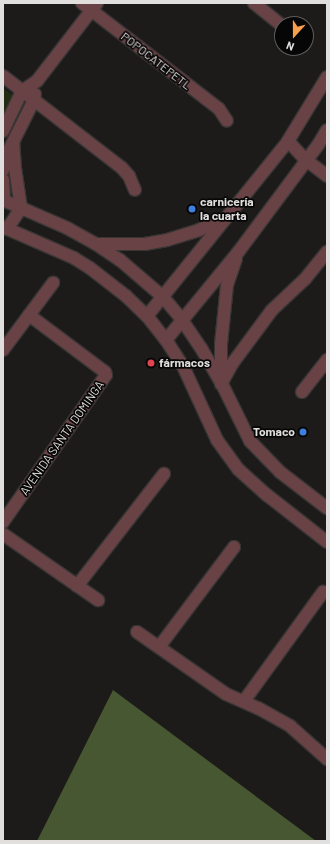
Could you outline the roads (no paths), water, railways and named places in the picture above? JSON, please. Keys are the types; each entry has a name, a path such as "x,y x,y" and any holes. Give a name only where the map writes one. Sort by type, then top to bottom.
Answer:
{"street":[{"path":"254,3 274,19"},
{"path":"3,131 22,91 37,81 90,6"},
{"name":"POPOCATEPETL","path":"90,6 219,110 227,121"},
{"path":"3,76 122,168 129,176 135,190"},
{"path":"147,316 288,141 327,77"},
{"path":"3,170 4,157 34,100 37,81"},
{"path":"166,340 239,250 318,145 327,130"},
{"path":"13,139 15,168 22,208"},
{"path":"288,141 306,160 327,176"},
{"path":"3,180 4,200 96,244 120,260 163,297 182,320 221,383 250,441 280,472 327,508"},
{"path":"22,208 5,228 54,249 90,268 126,296 147,316 166,340 194,386 217,440 239,470 266,495 327,542"},
{"path":"96,244 145,244 167,240 199,230 227,218"},
{"path":"221,383 222,336 227,285 239,250"},
{"path":"221,383 232,364 272,310 305,279 327,252"},
{"path":"3,350 52,283"},
{"name":"AVENIDA SANTA DOMINGA","path":"3,522 106,375 105,372 29,315"},
{"path":"302,392 327,360"},
{"path":"77,586 164,474"},
{"path":"3,534 98,600"},
{"path":"159,647 234,547"},
{"path":"244,701 323,592"},
{"path":"137,632 226,694 244,701 290,726 327,759"}],"place":[{"name":"carnicería la cuarta","path":"192,209"},
{"name":"fármacos","path":"151,363"},
{"name":"Tomaco","path":"303,432"}]}
